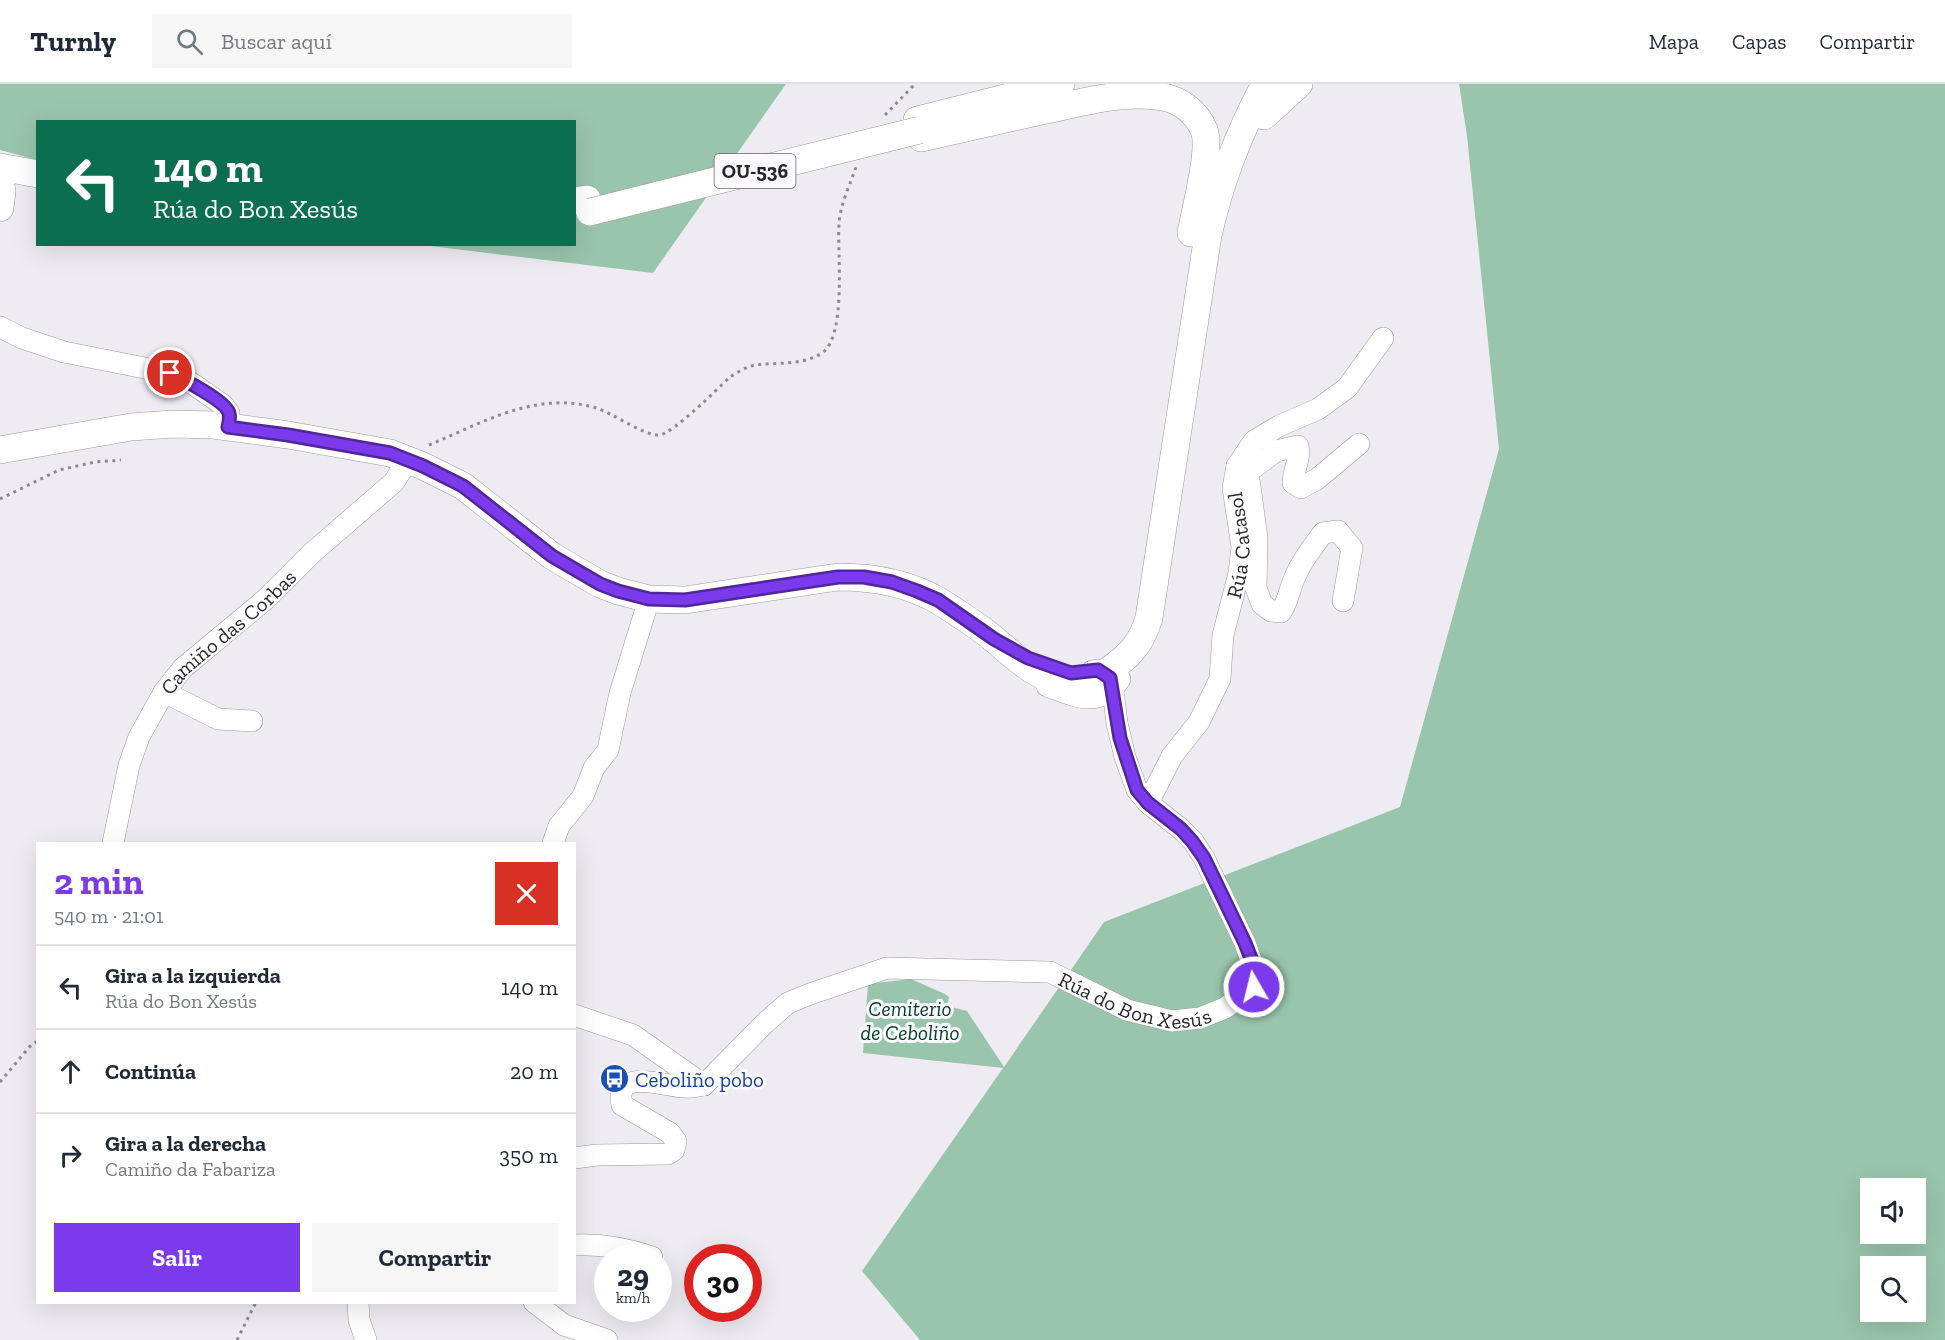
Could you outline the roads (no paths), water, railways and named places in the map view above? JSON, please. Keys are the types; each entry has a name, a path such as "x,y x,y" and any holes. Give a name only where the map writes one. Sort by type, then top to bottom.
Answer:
{"main road":[{"name":"OU-536","path":"582,207 808,158 871,150 919,130 1061,84"},
{"name":"OU-536","path":"582,207 1125,84"},
{"path":"994,639 1023,664 1052,679 1086,680 1126,659 1133,631 1140,617 1156,567 1208,235 1226,168 1236,142 1265,84"},
{"path":"1226,168 1285,84"},
{"path":"1264,116 1299,84"},
{"path":"919,130 1132,95 1164,97 1188,108 1204,129 1207,141 1186,269 1184,313 1188,363"},
{"path":"0,152 33,165"},
{"path":"0,167 33,165"},
{"path":"0,179 2,191 0,208"},
{"path":"0,450 131,427 173,424 228,427 288,435 390,453 463,486 552,556 600,584 618,591 649,599 685,600 838,577 864,577 892,582 938,600 994,639 1028,658 1086,680"},
{"path":"1086,680 1071,668 1097,662 1130,644"}],"street":[{"path":"0,327 22,338 64,352 170,373 192,384 223,405 229,413 228,427"},
{"name":"Rúa Catasol","path":"1148,803 1172,756 1199,722 1220,679 1223,635 1239,573 1242,548 1233,488 1254,441 1279,426 1318,409 1347,388 1383,338"},
{"path":"1343,601 1352,548 1338,531 1323,533 1307,554 1294,578 1289,600 1281,612 1271,611 1262,604 1256,588 1257,538 1243,469 1276,451 1298,446 1299,453 1293,472 1293,483 1301,488 1317,479 1359,444"},
{"name":"Camiño das Corbas","path":"113,842 129,765 139,736 164,692 183,668 266,599 312,553 394,482 408,460"},
{"path":"553,842 559,826 583,796 594,768 608,750 620,693 649,599"},
{"name":"Rúa do Bon Xesús","path":"1086,680 1125,757"},
{"name":"Rúa do Bon Xesús","path":"704,1085 788,1004 810,994 887,968 1050,972 1127,1010 1172,1021 1200,1018 1225,1008 1254,987 1254,966 1204,858 1181,829 1148,803 1137,790 1125,757 1114,712 1086,680"},
{"path":"164,692 218,719 252,721"},
{"path":"576,1016 633,1035 704,1085"},
{"path":"576,1158 597,1155 668,1154 674,1150 676,1141 670,1133 622,1105 620,1097 623,1089 628,1083 640,1081 686,1088 704,1085"},
{"path":"576,1245 594,1244"},
{"path":"358,1304 359,1320 366,1340"},
{"path":"537,1304 564,1324 607,1340"}],"place":[{"name":"Ceboliño pobo","path":"614,1079"}],"park label":[{"name":"Cemiterio de Ceboliño","path":"910,1020"}]}
